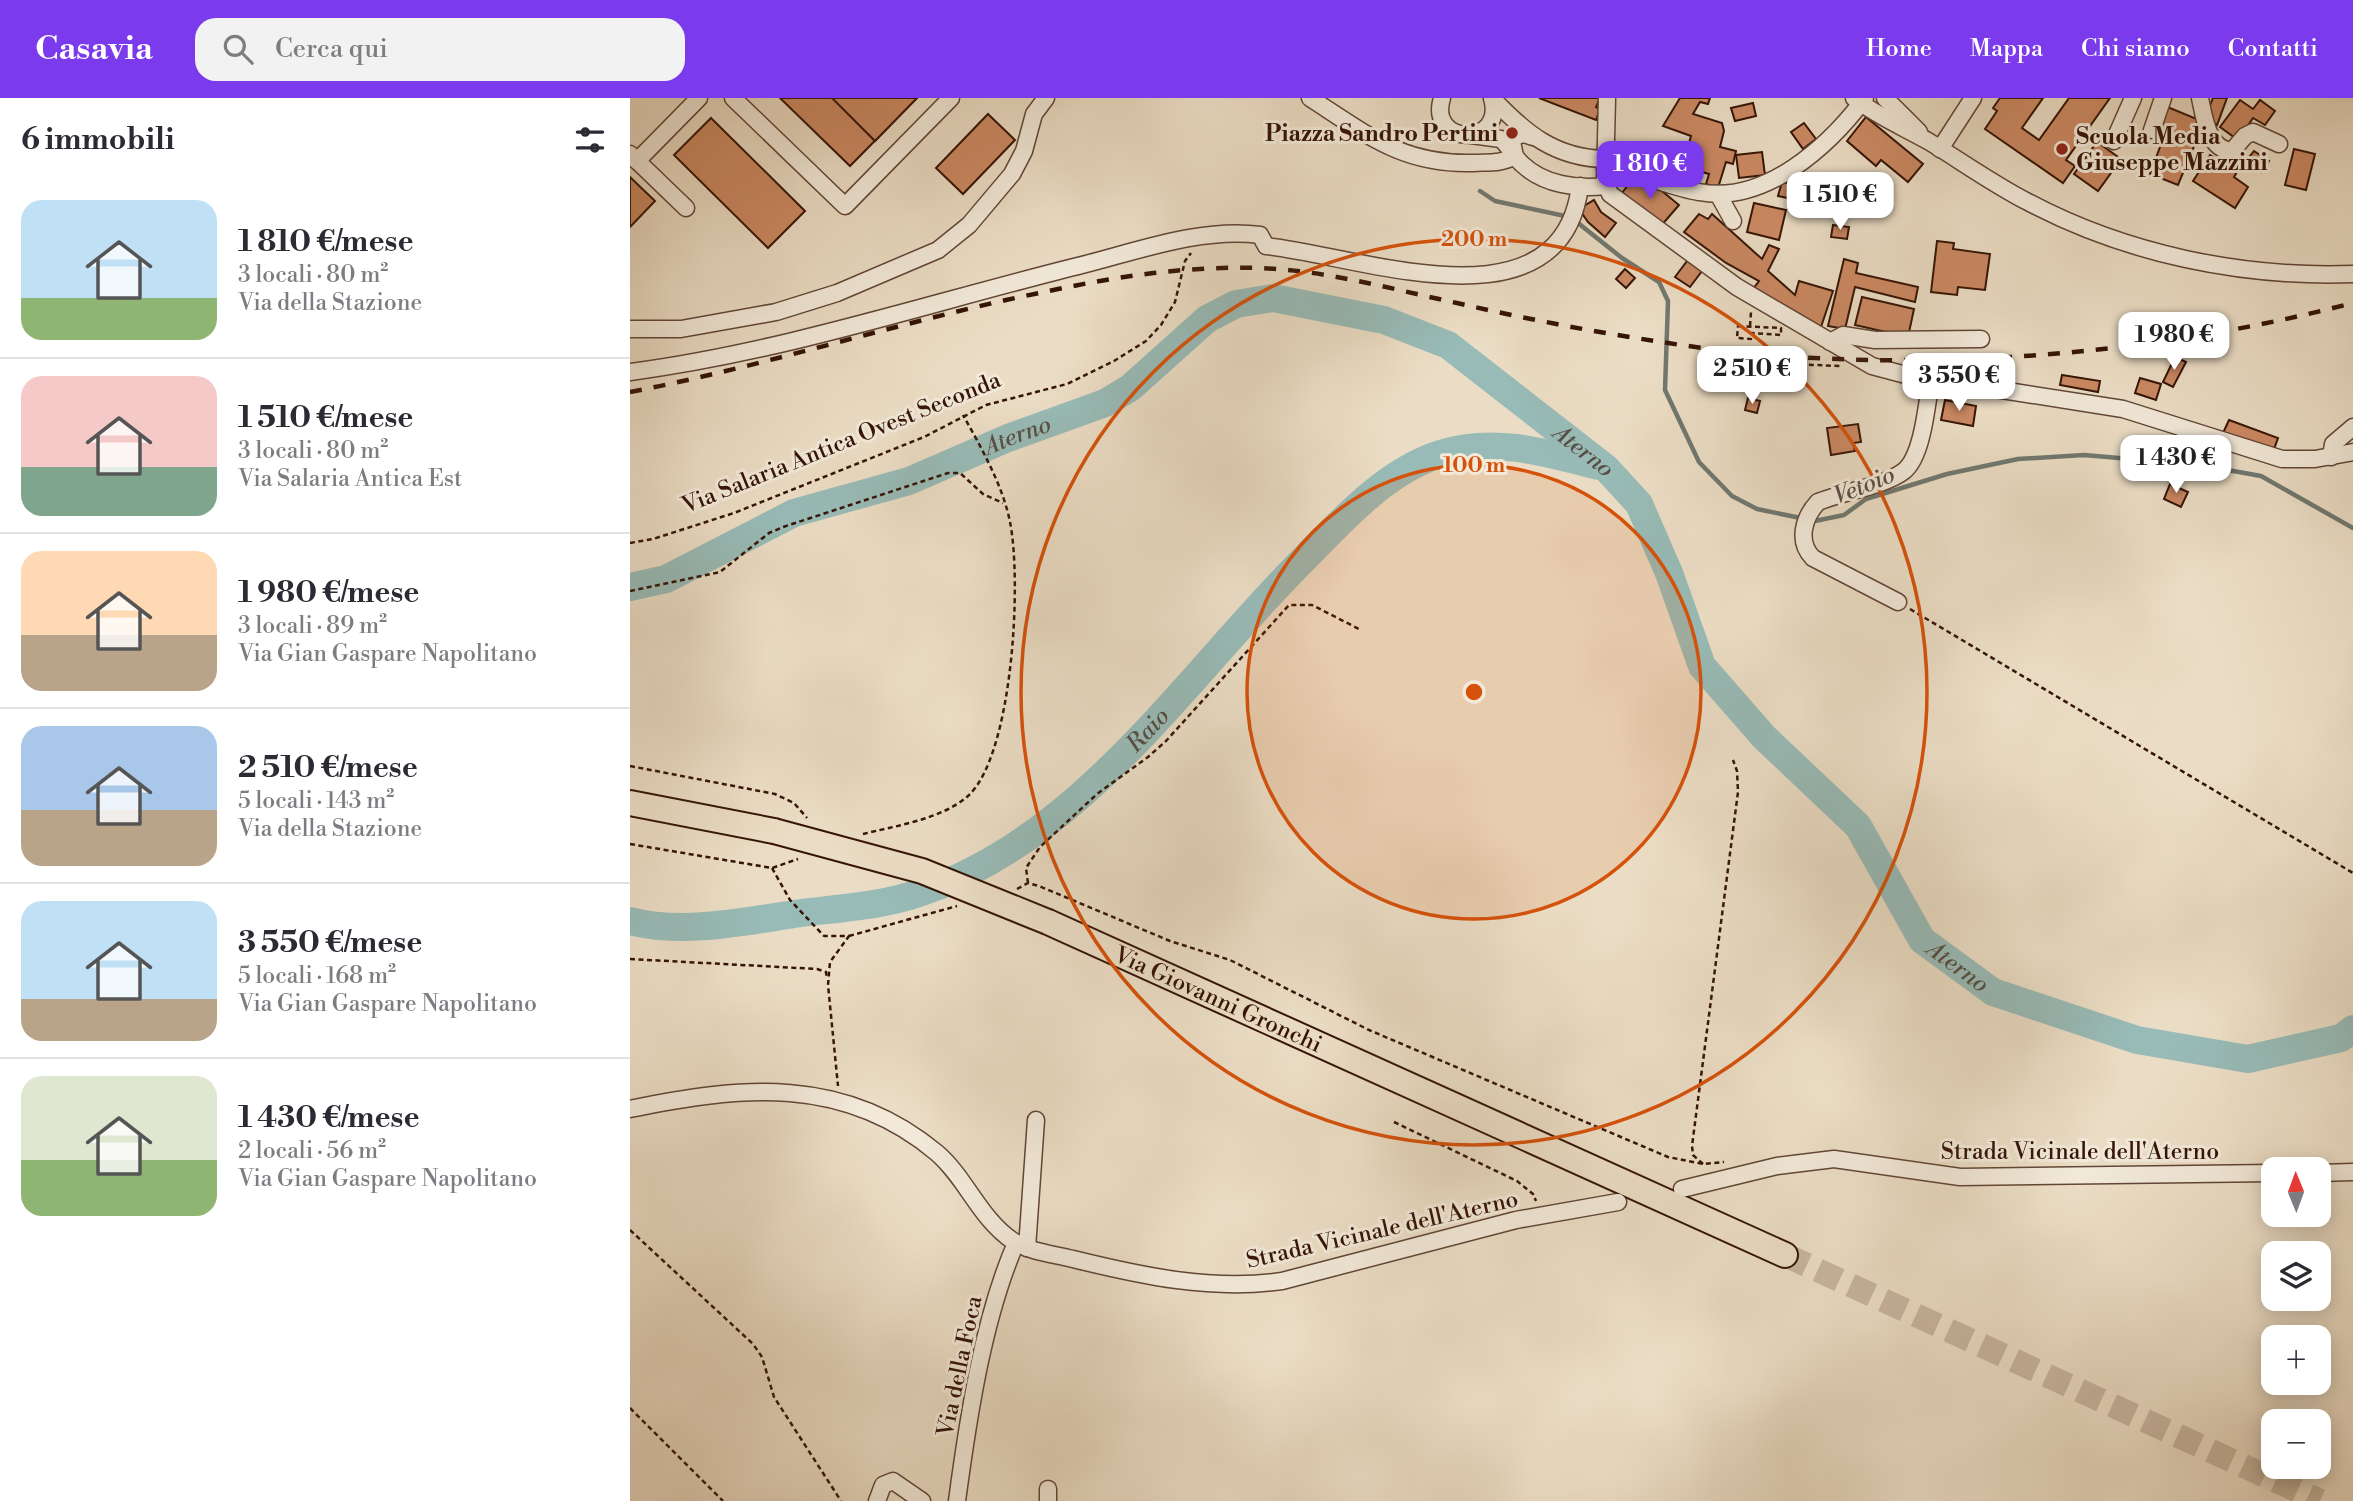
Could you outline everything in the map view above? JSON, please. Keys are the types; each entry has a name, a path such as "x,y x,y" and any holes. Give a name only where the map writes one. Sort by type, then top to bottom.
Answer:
{"highway":[{"name":"Via Giovanni Gronchi","path":"630,803 774,831 922,872 1048,922 1785,1255"}],"street":[{"path":"686,208 634,158 699,98"},
{"path":"733,98 845,206 951,98"},
{"path":"630,329 681,329 786,310 837,293 938,250 969,225 1012,174 1024,151 1034,114 1046,98"},
{"path":"1310,98 1368,136 1408,156 1453,163 1501,162 1515,156"},
{"path":"1442,98 1441,113 1446,125 1458,134 1499,138 1538,175 1580,186 1605,186"},
{"path":"1471,135 1481,131 1491,121 1494,108 1492,98"},
{"path":"1492,98 1533,137"},
{"path":"1607,98 1605,186 1612,195 1729,281 1859,360 1884,370 1931,379 2123,410 2274,457 2302,460 2353,452"},
{"path":"1885,98 1934,145"},
{"path":"1934,145 1973,98"},
{"path":"2114,141 2133,98"},
{"path":"2152,130 2163,98"},
{"path":"2200,98 2211,138 2219,148 2227,151 2236,149 2249,132 2280,144"},
{"path":"1515,156 1512,148 1514,138 1524,134 1561,153 1692,191 1718,194 1758,184 1806,159 1834,135 1860,100 2029,203 2084,229 2177,257 2260,270 2353,274"},
{"path":"630,372 746,352 1206,236 1256,235 1264,237 1266,246 1316,252 1399,272 1461,275 1534,261 1554,247 1572,217 1580,186"},
{"path":"1718,194 1721,205 1733,221"},
{"path":"1830,342 1843,335 1886,340 1981,339"},
{"path":"1898,602 1814,558 1804,544 1808,518 1818,502 1895,475 1907,468 1920,438 1931,379"},
{"path":"2331,457 2333,444 2353,427"},
{"name":"Strada Vicinale dell'Aterno","path":"630,1109 675,1100 777,1091 840,1100 883,1115 938,1154 991,1220 1022,1246 1122,1272 1200,1283 1247,1286 1282,1281 1537,1215 1618,1202"},
{"name":"Via della Foca","path":"957,1501 978,1378 996,1300 1022,1246 1036,1120"},
{"name":"Strada Vicinale dell'Aterno","path":"1682,1189 1777,1166 1834,1159 1961,1177 2261,1174"},
{"path":"2331,1173 2353,1172"},
{"path":"877,1501 883,1485 894,1481 922,1501"}],"path":[{"name":"Via Salaria Antica Ovest Seconda","path":"630,543 653,539 734,513 924,437 985,405 1067,384 1137,347 1157,331 1171,311 1182,282 1185,261 1196,250"},
{"path":"1738,326 1781,328 1781,335 1751,333 1751,339 1737,338 1738,326"},
{"path":"1763,363 1763,373 1736,372 1737,362 1763,363 1835,366 1859,360"},
{"path":"861,835 952,806 975,789 985,773 997,742 1008,686 1014,551 1010,520 977,441 963,415"},
{"path":"630,591 720,572 769,533 948,473 960,473 983,494 1003,503"},
{"path":"1898,602 2353,873"},
{"path":"1028,883 1027,868 1040,847 1097,794 1166,741 1289,605 1312,605 1359,629"},
{"path":"1703,1164 1693,1155 1692,1146 1738,792 1737,771 1733,760"},
{"path":"630,766 775,794 794,803 810,821"},
{"path":"630,844 772,868 807,854"},
{"path":"772,868 790,901 824,936 849,936 960,906"},
{"path":"1006,892 1028,883 1083,902 1170,941 1230,960 1369,1030 1668,1157 1703,1164 1728,1161"},
{"path":"828,985 830,962 849,936"},
{"path":"630,959 817,969 826,972 840,1100"},
{"path":"1394,1122 1526,1186 1536,1200 1537,1215"},
{"path":"630,1230 753,1345 762,1357 774,1396 841,1501"},
{"path":"630,1408 723,1501"}],"building":[{"path":"780,98 917,98 850,166"},
{"path":"832,98 917,98 875,141"},
{"path":"1539,98 1600,98 1596,107 1600,109 1596,120"},
{"path":"1680,98 1710,98 1708,104 1700,102 1693,114 1722,123 1724,131 1720,147 1736,151 1733,164 1726,162 1718,188 1706,184 1709,174 1688,168 1691,156 1686,154 1691,136 1663,126"},
{"path":"2000,98 2043,98 2022,128 2039,140 2069,98 2110,98 2066,160 2075,166 2063,183 1985,129 1997,111 1993,108"},
{"path":"2213,98 2227,98 2217,125 2211,122 2207,112"},
{"path":"2240,100 2253,109 2260,100 2275,111 2265,125 2253,118 2238,140 2220,127"},
{"path":"1753,103 1756,116 1735,121 1731,108"},
{"path":"2165,106 2204,122 2178,185 2150,174 2160,147"},
{"path":"988,114 1015,140 963,194 936,168"},
{"path":"1866,117 1923,164 1908,182 1881,160 1876,166 1847,141"},
{"path":"711,118 805,211 768,248 674,155"},
{"path":"1804,123 1816,139 1803,149 1791,132"},
{"path":"2097,142 2121,159 2098,191 2074,174"},
{"path":"1659,144 1685,151 1680,182 1650,173"},
{"path":"2294,149 2315,154 2306,190 2285,185"},
{"path":"2254,151 2269,161 2261,172 2246,161"},
{"path":"1762,152 1765,175 1739,178 1736,155"},
{"path":"2210,155 2237,172 2234,177 2248,187 2235,208 2193,181"},
{"path":"1804,175 1845,176 1844,206 1803,205"},
{"path":"630,177 655,201 630,227"},
{"path":"1632,180 1651,182 1679,205 1660,227 1621,194"},
{"path":"1782,182 1795,185 1792,199 1778,196"},
{"path":"1594,200 1601,212 1616,223 1605,237 1588,222 1579,209"},
{"path":"1754,203 1786,210 1779,240 1747,232"},
{"path":"1699,214 1708,219 1712,214 1762,259 1769,245 1779,249 1768,271 1795,295 1799,281 1833,291 1820,330 1753,289 1759,281 1726,263 1684,232"},
{"path":"1833,225 1849,227 1847,239 1831,237"},
{"path":"1937,241 1954,243 1953,249 1990,254 1985,290 1958,287 1957,295 1931,292"},
{"path":"1844,259 1858,263 1856,273 1918,287 1915,302 1855,287 1845,329 1828,326"},
{"path":"1687,261 1702,271 1690,287 1675,277"},
{"path":"1625,269 1635,278 1626,288 1616,279"},
{"path":"1862,297 1914,309 1908,337 1855,325"},
{"path":"2175,357 2186,362 2173,387 2163,382"},
{"path":"2062,375 2100,381 2098,392 2060,385"},
{"path":"2140,378 2161,384 2156,400 2135,393"},
{"path":"1748,398 1760,401 1757,413 1745,410"},
{"path":"1945,400 1976,406 1973,426 1941,420"},
{"path":"2229,420 2278,438 2273,452 2223,433"},
{"path":"1858,424 1861,442 1853,443 1855,451 1831,455 1827,428"},
{"path":"2170,484 2188,492 2181,507 2164,499"}],"waterway":[{"name":"Vetoio","path":"1480,191 1495,201 1565,216"},
{"name":"Vetoio","path":"1573,219 1622,258 1659,282 1668,301 1665,390 1699,462 1732,496 1757,509 1815,521 1844,515 1866,499 1947,474 2018,459 2084,455 2200,465 2261,476 2353,528"},
{"name":"Aterno","path":"630,587 666,579 794,513 909,481 1008,438 1105,403 1130,388 1207,319 1236,304 1273,298 1384,320 1448,345 1606,468 1639,504 1669,573 1702,666 1764,737 1858,826 1922,940 1993,992 2137,1040 2248,1059 2341,1038 2353,1029"},
{"name":"Raio","path":"630,921 694,927 861,906 919,893 977,868 1031,835 1081,795 1128,751 1258,607 1332,531 1364,500 1400,473 1440,454 1480,447 1519,448 1598,466"}],"tunnel":[{"path":"1785,1255 2320,1501"}],"railway":[{"path":"630,392 735,369 996,302 1075,286 1179,270 1258,268 1308,272 1630,337 1741,352 1828,359 1917,360 2095,350 2269,323 2353,303"}],"place":[{"name":"Piazza Sandro Pertini","path":"1512,133"},
{"name":"Scuola Media Giuseppe Mazzini","path":"2062,149"}]}
